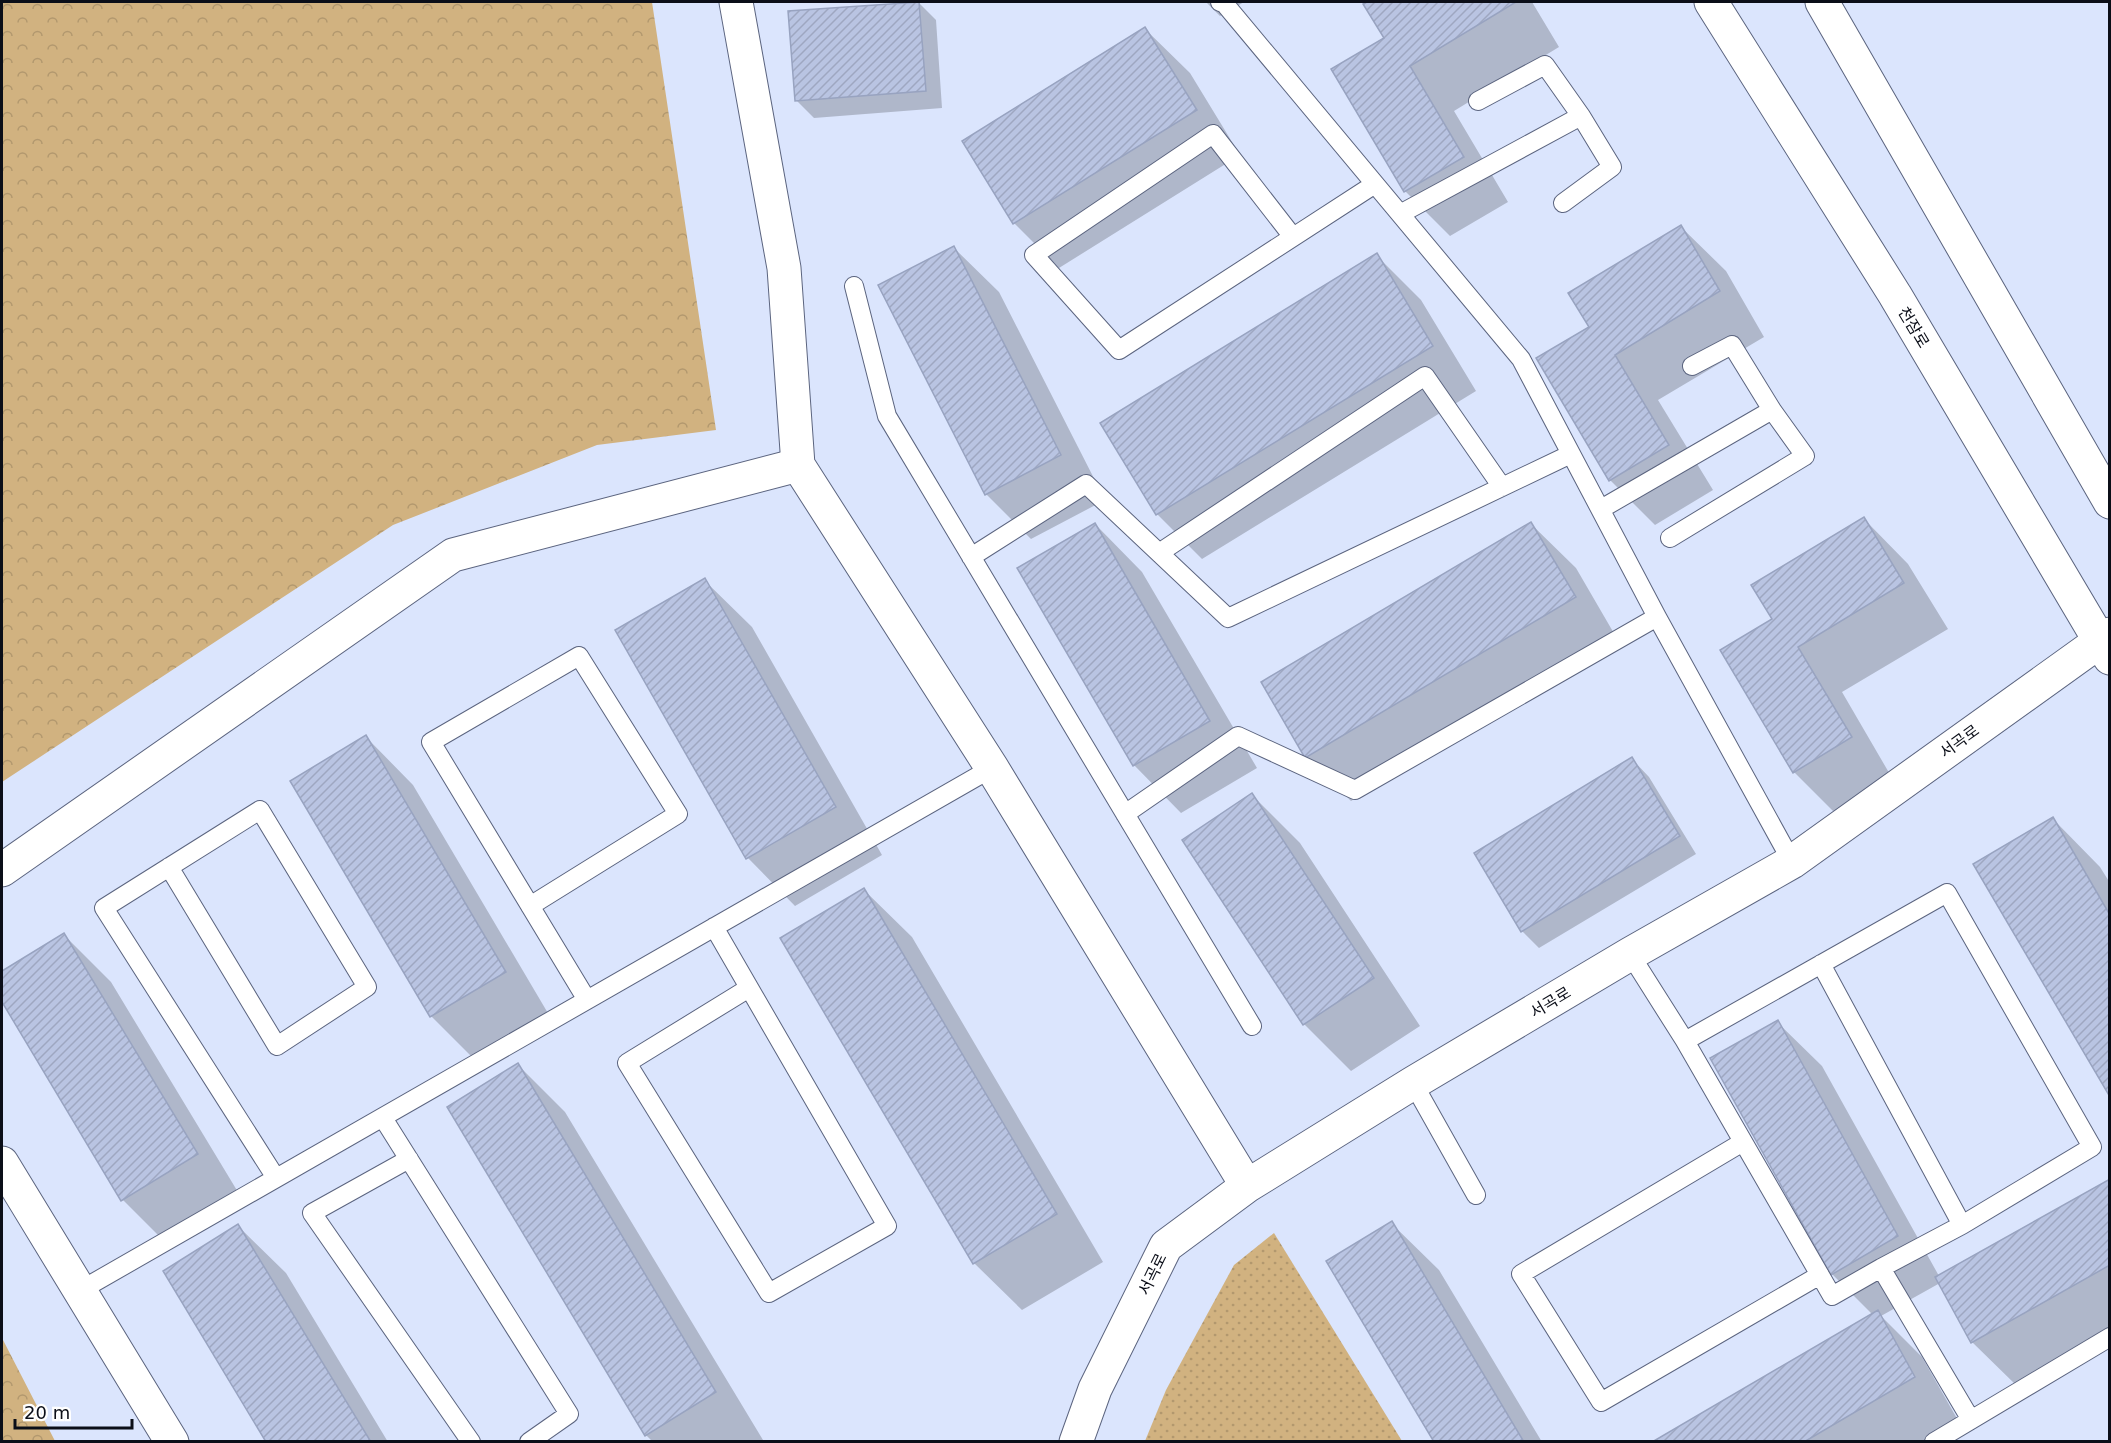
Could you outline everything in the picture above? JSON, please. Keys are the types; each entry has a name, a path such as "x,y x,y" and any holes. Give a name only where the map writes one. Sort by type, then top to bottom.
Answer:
{"street":[{"path":"736,2 784,268 798,465 992,768 1247,1186"},
{"name":"천잠로","path":"1711,2 1895,295 2106,644"},
{"path":"1822,2 2109,502"},
{"path":"2,870 453,555 798,465"},
{"name":"서곡로","path":"1076,1442 1095,1389 1166,1246 1247,1186 1413,1083 1630,954 1792,862 2106,644"},
{"path":"2,1163 172,1442"}],"lane":[{"path":"1223,2 1521,359 1657,617 1792,862"},
{"path":"1478,101 1545,65 1581,116 1612,167 1563,203"},
{"path":"1400,214 1581,116"},
{"path":"1293,237 1214,134 1034,255 1119,350 1375,184"},
{"path":"854,285 887,416 1252,1026"},
{"path":"1670,538 1805,456 1772,410 1732,345 1692,366"},
{"path":"1159,553 1425,376 1502,487"},
{"path":"1600,509 1772,410"},
{"path":"971,557 1086,484 1228,618 1571,454"},
{"path":"1125,814 1238,736 1355,790 1657,617"},
{"path":"530,906 678,814 579,656 431,742 530,906 587,1000"},
{"path":"81,1290 992,768"},
{"path":"169,867 277,1046 367,987 260,810 169,867 104,909 276,1178"},
{"path":"1630,954 1685,1041 1832,1296 1962,1225 2092,1148 1947,893 1685,1041"},
{"path":"714,927 887,1226 769,1293 627,1063 749,988"},
{"path":"1821,964 1962,1225"},
{"path":"1413,1083 1476,1196"},
{"path":"383,1118 569,1414 530,1442"},
{"path":"1743,1142 1521,1274 1601,1402 1820,1275"},
{"path":"409,1159 312,1212 471,1442"},
{"path":"1881,1269 1971,1420"},
{"path":"1934,1442 2109,1337"}],"green space":[{"path":"2,2 652,2 716,430 597,445 393,525 2,782"},
{"path":"1274,1233 1402,1441 1145,1441 1166,1390 1234,1265"},
{"path":"2,1338 55,1441 2,1441"}],"building":[{"path":"919,2 926,91 795,101 788,11"},
{"path":"1367,2 1516,2 1410,66 1464,157 1404,192 1331,69 1384,38 1363,4"},
{"path":"1145,27 1197,110 1013,224 962,141"},
{"path":"1681,225 1720,291 1615,355 1669,445 1609,481 1536,358 1589,327 1568,293"},
{"path":"954,246 1061,455 985,495 878,285"},
{"path":"1377,253 1433,346 1156,515 1100,423"},
{"path":"1864,517 1904,583 1798,647 1852,737 1793,773 1720,650 1772,619 1751,585"},
{"path":"1531,522 1576,597 1305,758 1261,682"},
{"path":"1095,523 1210,721 1133,766 1017,568"},
{"path":"705,578 836,807 746,859 615,630"},
{"path":"366,735 506,972 430,1017 290,781"},
{"path":"1632,757 1680,836 1521,932 1474,853"},
{"path":"1252,793 1374,978 1303,1025 1182,840"},
{"path":"2053,817 2110,915 2110,1097 1973,864"},
{"path":"864,888 1057,1214 973,1264 780,938"},
{"path":"64,933 198,1154 121,1201 2,1002 2,971"},
{"path":"1778,1020 1898,1236 1831,1275 1710,1058"},
{"path":"518,1063 716,1392 645,1436 447,1107"},
{"path":"2110,1179 2110,1265 1971,1343 1935,1277"},
{"path":"1392,1221 1524,1442 1434,1442 1326,1261"},
{"path":"238,1224 371,1442 266,1442 163,1271"},
{"path":"1878,1310 1915,1377 1804,1442 1652,1442"}]}
